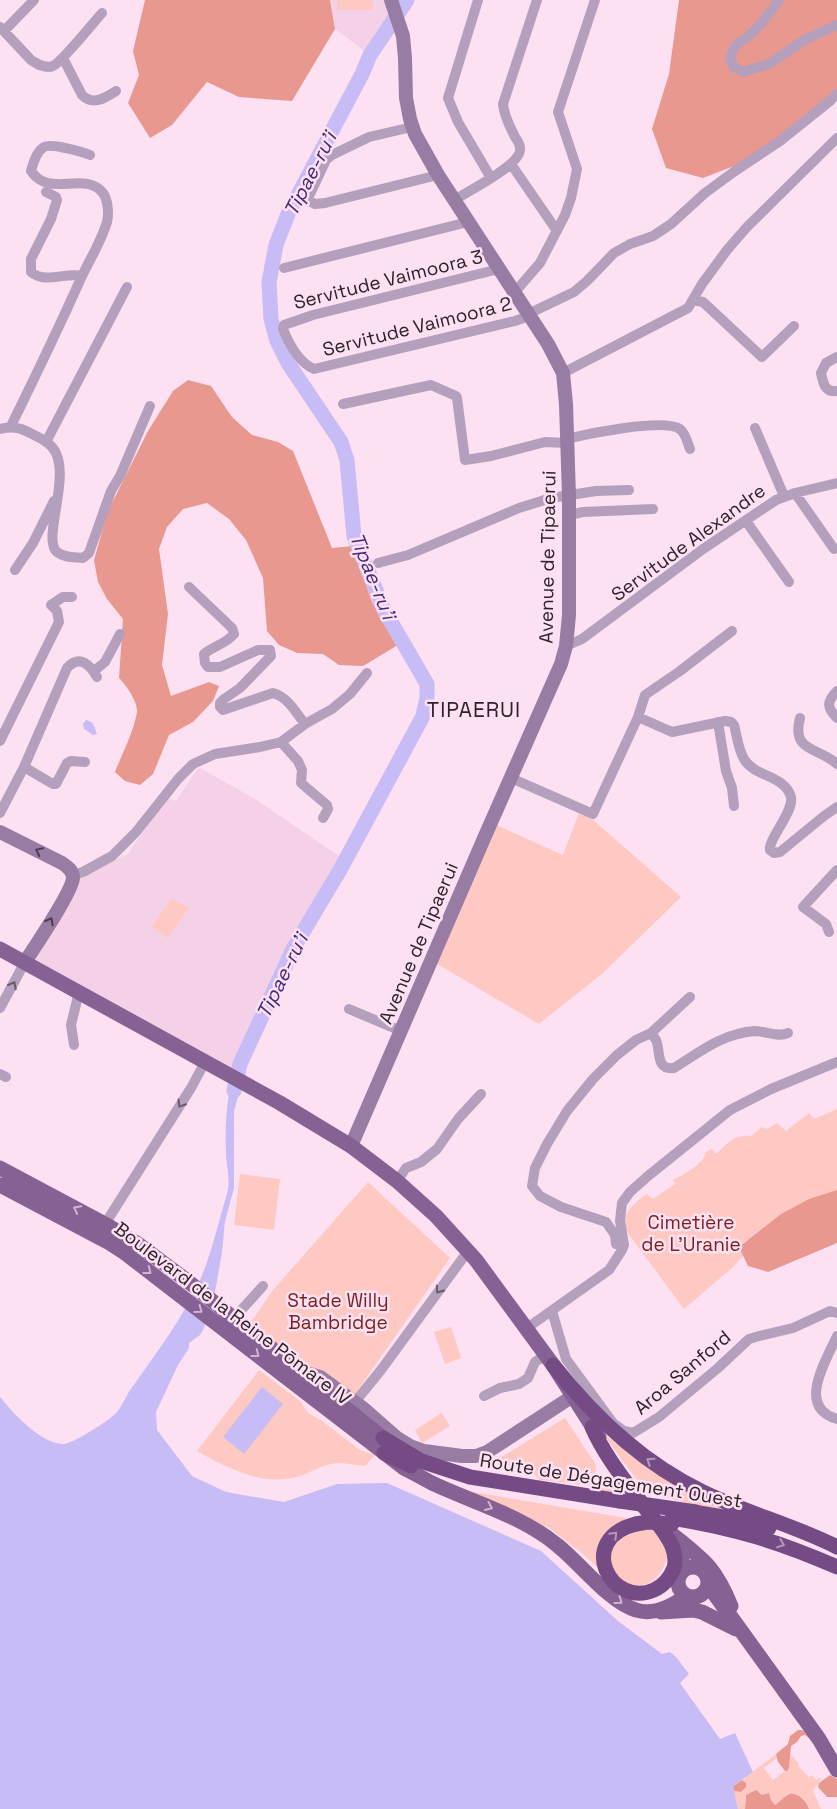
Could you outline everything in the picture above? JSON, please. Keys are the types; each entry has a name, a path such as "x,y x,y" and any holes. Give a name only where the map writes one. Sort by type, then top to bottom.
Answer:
{"highway":[{"path":"549,1360 610,1429 652,1462 702,1492 813,1535 837,1547"},
{"path":"592,1426 600,1445 665,1534 675,1554 673,1571 665,1583 651,1592 631,1592"},
{"name":"Route de Dégagement Ouest","path":"383,1445 421,1461 470,1477 620,1506 696,1512 759,1525 837,1551"},
{"name":"Route de Dégagement Ouest","path":"620,1506 671,1525 709,1525 773,1541 837,1568"},
{"path":"671,1525 648,1522 621,1529 612,1536 605,1548 604,1565 609,1576 617,1585 649,1599 659,1597 671,1590 691,1583"}],"main road":[{"name":"Avenue de Tipaerui","path":"351,1146 482,842 558,673 566,646 569,615 569,496 563,373 548,344 438,175 412,127 406,98 405,49 391,0"},
{"path":"0,832 62,863 70,869 73,875 65,895 25,962"},
{"path":"0,949 221,1070 351,1146 397,1181 436,1216 468,1251 527,1328 592,1426 671,1525 712,1569 720,1581 736,1618 752,1647"},
{"name":"Boulevard de la Reine Pōmare IV","path":"0,1168 105,1224 138,1244 190,1283 227,1318 383,1445"},
{"name":"Boulevard de la Reine Pōmare IV","path":"0,1185 108,1242 181,1297 227,1318 302,1372 383,1445"},
{"path":"302,1372 320,1377 410,1446 424,1451 462,1456 476,1456 487,1452 573,1396"},
{"path":"383,1445 404,1468 537,1531 555,1543 621,1603 637,1610 650,1612 666,1613 693,1610 738,1628"},
{"path":"671,1525 691,1583 738,1628 819,1739 837,1770"},
{"path":"650,1612 669,1606 691,1583"},
{"path":"819,1739 837,1755"}],"street":[{"path":"34,0 2,29 36,64 48,67 54,66 102,13"},
{"path":"478,0 448,98 458,122 491,178"},
{"path":"454,200 491,178 511,164 519,155 520,147 504,111 503,104 537,0"},
{"path":"514,293 540,263 557,231 571,198 577,169 558,112 595,0"},
{"path":"779,0 753,34 739,42 732,52 730,60 734,67 743,72 769,64 806,39 837,25"},
{"path":"62,58 82,95 87,100 96,101 116,91"},
{"path":"528,315 574,292 614,254 630,244 653,236 671,224 705,193 780,141 830,102 837,94"},
{"path":"412,127 369,137 332,155 326,160 312,187 308,198 309,201 315,204 325,203 438,175"},
{"path":"563,373 688,308 718,261 747,228 837,138"},
{"path":"5,428 92,257 107,220 107,205 104,194 96,187 83,183 56,185 45,183 35,177 31,171 38,153 44,147 51,146 90,155"},
{"path":"511,164 557,231"},
{"path":"46,192 56,197 57,200 51,219 31,259 31,272 39,277 46,278 74,274 82,276"},
{"path":"284,268 468,222"},
{"name":"Servitude Vaimoora 3","path":"293,349 283,329 284,325 292,321 499,269"},
{"path":"46,442 127,287"},
{"path":"693,300 703,302 762,357 794,326"},
{"name":"Servitude Vaimoora 2","path":"293,349 300,359 314,369 515,321 528,315"},
{"path":"837,357 826,363 821,373 824,386 834,392 837,391"},
{"path":"342,404 433,385 457,398 465,460 491,456 545,442 566,441 621,429 671,425 684,433 690,450"},
{"path":"5,428 25,430 54,448 59,463 60,483 51,533 52,547 57,552 68,557 83,558 89,553 111,491 120,476 150,406"},
{"path":"5,428 18,435"},
{"path":"755,428 784,496"},
{"path":"15,570 43,526 56,498 60,483"},
{"name":"Servitude Alexandre","path":"566,646 582,639 704,549 784,496 837,483"},
{"path":"378,563 408,556 519,508 551,498 596,491 630,490"},
{"path":"795,493 834,549"},
{"path":"569,515 583,512 653,509"},
{"path":"746,521 789,582"},
{"path":"189,587 232,628 234,634 229,640 212,647 204,654 208,667 220,667 258,650 270,650 271,653 271,656 240,688 220,703 220,707 223,710 273,693 280,695 287,701 305,724"},
{"path":"0,741 59,622 57,611 51,605 64,597 72,597"},
{"path":"511,778 593,814 638,717 645,696 732,631"},
{"path":"0,813 24,768 67,668 70,664 79,662 89,665 96,674 105,662 120,634"},
{"path":"73,875 83,872 112,856 136,832 178,779 193,764 215,754 281,742 305,724 332,709 350,694 367,672"},
{"path":"837,692 831,698 829,705 830,710 837,718"},
{"path":"638,717 672,732 718,722 730,722 734,725 744,760 752,768 780,783 788,790 791,797 791,804 780,829 770,845 770,850 774,853 780,852 837,807"},
{"path":"800,718 798,735 802,742 810,750 824,755 837,764"},
{"path":"718,722 734,806"},
{"path":"281,742 298,761 302,770 301,783 327,805 328,809 323,818"},
{"path":"24,768 56,784 68,762 86,762"},
{"path":"828,932 826,924 804,907 837,870"},
{"path":"0,1008 25,962"},
{"path":"74,1045 71,1025 80,992"},
{"path":"617,1258 615,1235 606,1222 562,1207 540,1196 532,1186 536,1168 567,1112 603,1068 636,1040 651,1033 690,997"},
{"path":"348,1009 401,1031"},
{"path":"651,1033 656,1041 660,1062 665,1067 670,1068 674,1068 718,1040 754,1031 784,1035 788,1033"},
{"path":"105,1224 191,1088 205,1062"},
{"path":"527,1328 609,1270 624,1245 620,1221 622,1203 630,1192 648,1176 730,1110 771,1089 837,1062"},
{"path":"397,1181 406,1168 421,1162 437,1149 458,1119 481,1094"},
{"path":"355,1402 376,1377 468,1251"},
{"path":"227,1318 263,1286"},
{"name":"Aroa Sanford","path":"552,1311 566,1359 613,1423 624,1431 633,1433 659,1417 718,1368 749,1339 793,1328 830,1311 836,1312"},
{"path":"837,1336 822,1370 816,1392 817,1404 820,1408 828,1415 837,1419"},
{"path":"484,1396 500,1388 519,1384 528,1378 535,1362 549,1360"}],"shaded area":[{"path":"145,0 330,0 335,29 292,101 239,97 207,82 172,125 150,138 128,103 139,75 133,51"},
{"path":"330,0 407,0 370,55 335,29"},
{"path":"679,0 837,0 837,90 765,154 703,178 666,168 652,129 669,74"},
{"path":"188,380 211,386 232,417 252,435 278,442 293,451 332,548 352,546 372,602 398,645 363,666 339,665 323,654 297,653 279,645 267,631 263,578 246,540 229,519 207,503 183,509 167,527 159,549 168,614 162,665 171,696 209,682 219,686 213,701 193,722 169,735 153,774 140,785 125,781 115,772 128,742 137,708 131,694 119,678 123,619 107,599 98,582 94,560 108,511 148,431 173,391"},
{"path":"86,720 93,723 97,734 93,735 84,729 83,724"},
{"path":"200,768 255,799 342,858 292,942 271,982 233,1083 27,965 79,875 128,854 164,801 167,798 176,801 197,769"},
{"path":"230,1088 239,1093 234,1111 234,1188 225,1221 215,1292 204,1328 200,1335 189,1343 189,1348 178,1365 156,1412 157,1430 192,1476 226,1492 284,1502 337,1484 387,1483 541,1551 618,1621 662,1654 670,1652 677,1658 689,1674 680,1683 720,1739 735,1733 753,1772 733,1786 738,1809 0,1809 0,1397 28,1427 45,1439 63,1444 75,1440 99,1426 119,1409 169,1335 200,1280 208,1259 228,1189 226,1128"},
{"path":"837,1190 837,1243 768,1272 748,1266 739,1247 781,1214 809,1199"},
{"path":"262,1387 283,1404 244,1454 223,1437"},
{"path":"798,1730 803,1730 810,1739 805,1735 801,1736 791,1746 789,1768 785,1771 778,1762 776,1754 788,1744 790,1736"},
{"path":"830,1775 837,1779 837,1797 827,1797 818,1787 819,1783"},
{"path":"742,1780 746,1783 746,1787 741,1792 734,1791 733,1786"},
{"path":"756,1790 762,1795 769,1793 775,1805 790,1794 799,1796 809,1809 745,1809 746,1795"}],"green space":[{"path":"337,0 373,0 373,10 337,10"},
{"path":"579,813 591,818 681,897 603,973 539,1024 432,961 492,823 563,855"},
{"path":"172,898 189,908 167,938 152,926"},
{"name":"Cimetière de L'Uranie","path":"837,1109 837,1191 782,1214 739,1246 743,1256 732,1268 684,1309 624,1228 624,1222 630,1208 646,1194 653,1199 675,1184 673,1180 697,1165 706,1152 712,1149 716,1154 732,1140 740,1136 751,1136 762,1127 767,1129 777,1123 786,1131 809,1113 814,1119"},
{"path":"240,1174 280,1179 274,1230 234,1225"},
{"name":"Stade Willy Bambridge","path":"368,1182 450,1258 355,1394 342,1391 266,1337 251,1322 273,1290"},
{"path":"451,1327 461,1358 445,1364 434,1332"},
{"path":"259,1370 300,1401 308,1413 322,1421 360,1450 375,1455 365,1466 337,1463 297,1477 270,1479 245,1474 220,1464 197,1451"},
{"path":"442,1413 450,1426 422,1443 415,1430"},
{"path":"565,1418 596,1465 594,1486 540,1480 530,1470 501,1467 500,1458"},
{"path":"602,1433 645,1464 746,1514 689,1504 646,1492"},
{"path":"606,1476 622,1495 595,1490"},
{"path":"461,1490 626,1518 624,1522 619,1524 605,1574 549,1528"},
{"path":"638,1528 655,1530 664,1542 667,1552 666,1563 657,1577 649,1583 641,1585 624,1581 617,1575 611,1556 616,1538"},
{"path":"776,1754 777,1758 764,1768 773,1780 789,1768 791,1755 799,1764 798,1766 809,1777 812,1775 816,1780 821,1779 813,1791 821,1809 809,1809 802,1798 791,1794 776,1805 771,1800 769,1793 762,1795 760,1792 745,1797 745,1809 738,1809 734,1791 741,1792 746,1783 742,1780"}],"waterway":[{"name":"Tipae-ru’i","path":"234,1091 240,1064 294,947 340,870 423,716 427,698 427,684 384,610 354,536 347,460 341,442 288,363 277,341 271,319 269,282 276,245 288,214 362,74 370,55 407,0"}],"district":[{"name":"TIPAERUI","path":"474,710"}]}
